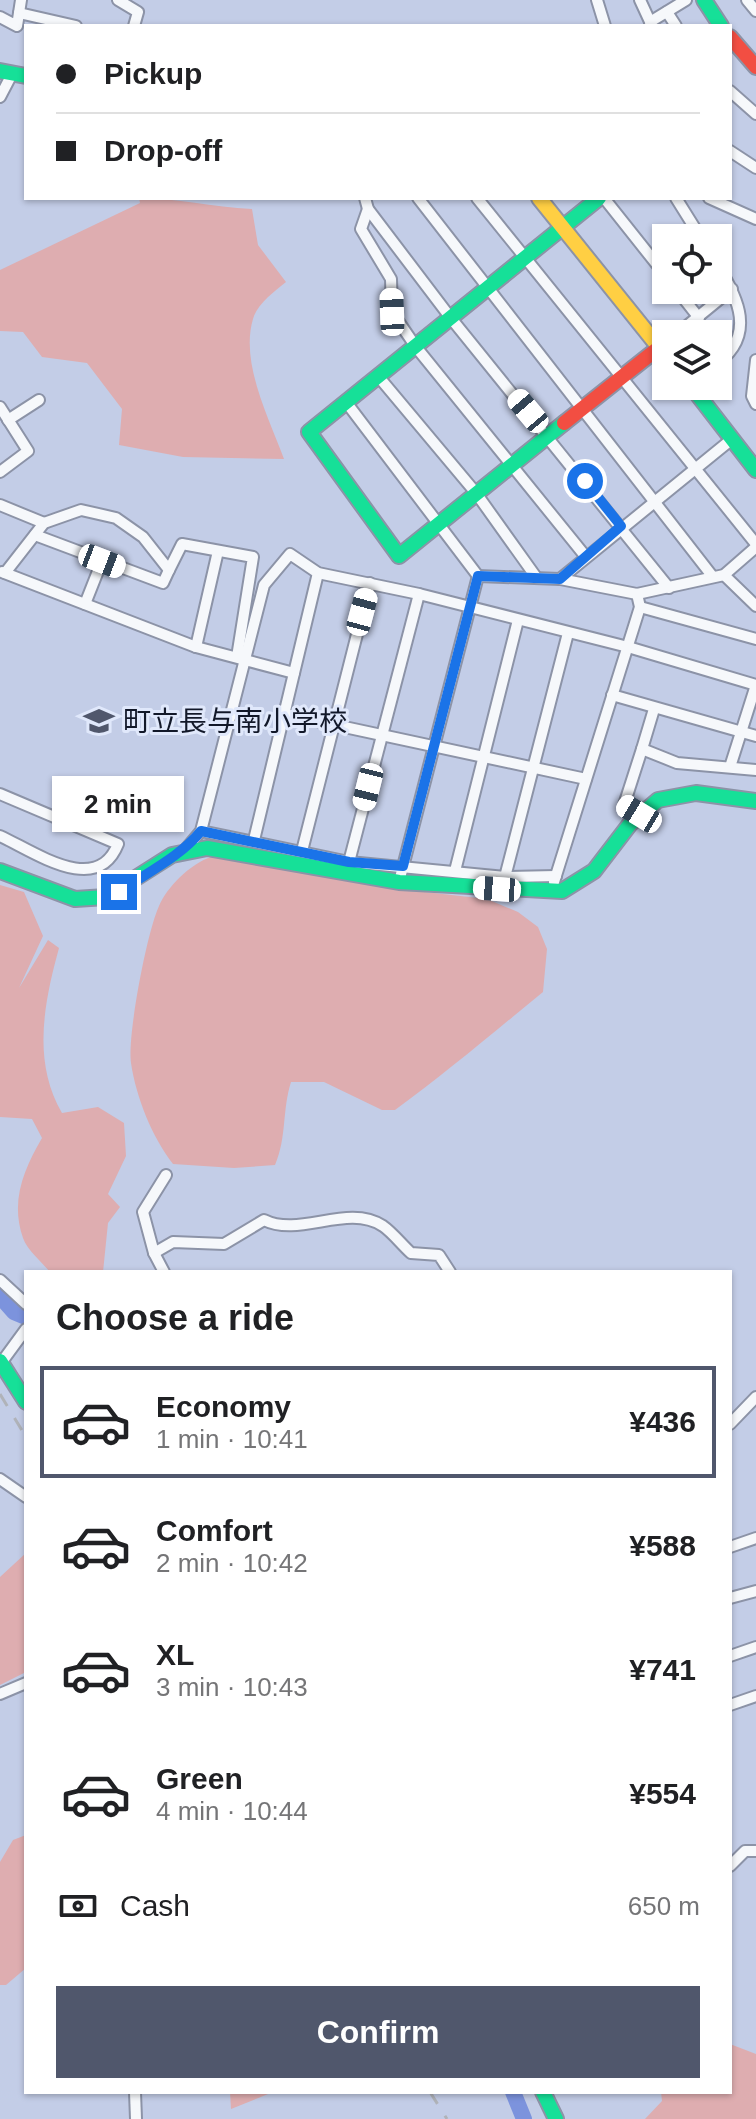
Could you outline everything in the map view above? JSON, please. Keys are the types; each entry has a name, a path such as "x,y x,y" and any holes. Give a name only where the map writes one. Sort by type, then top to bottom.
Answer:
{"street":[{"path":"0,17 17,26 21,0"},
{"path":"118,0 138,12 135,24"},
{"path":"597,0 604,24"},
{"path":"640,0 651,24 686,0"},
{"path":"704,0 720,24"},
{"path":"667,12 675,24"},
{"path":"19,13 67,24"},
{"path":"732,39 756,67"},
{"path":"0,97 13,74"},
{"path":"732,93 756,114"},
{"path":"732,152 756,168"},
{"path":"420,200 654,501 719,576 756,605"},
{"path":"478,576 560,579 637,594 719,576 756,546 479,200"},
{"path":"541,200 652,335"},
{"path":"600,200 309,432 399,556 548,435 652,356"},
{"path":"604,200 652,259"},
{"path":"677,200 692,224"},
{"path":"713,200 756,219"},
{"path":"366,204 450,317 669,588"},
{"path":"366,204 361,229 391,279 392,312 416,347 586,557"},
{"path":"732,289 741,313 741,331 732,351"},
{"path":"688,304 699,318"},
{"path":"696,320 715,304"},
{"path":"756,360 752,396 756,404"},
{"path":"378,376 476,493 536,577"},
{"path":"8,420 39,400"},
{"path":"702,400 756,470"},
{"path":"346,402 478,576"},
{"path":"0,407 28,451 0,472"},
{"path":"560,579 621,526 732,439"},
{"path":"0,505 44,523"},
{"path":"169,570 143,537 116,518 81,510 44,523 3,572 196,647 294,673"},
{"path":"35,535 163,583 182,544 253,557 242,658"},
{"path":"196,647 218,551"},
{"path":"0,871 75,899 98,898 119,892 157,864 185,850 201,831 242,658 264,585 290,554 318,573 419,594 628,647 756,685 730,767"},
{"path":"85,604 102,561"},
{"path":"254,840 318,573"},
{"path":"399,882 478,576"},
{"path":"302,851 370,583"},
{"path":"349,862 419,594"},
{"path":"550,892 640,607 637,594"},
{"path":"640,607 756,639"},
{"path":"455,871 518,620"},
{"path":"505,877 568,633"},
{"path":"612,695 756,736"},
{"path":"639,814 624,805 654,709"},
{"path":"284,714 586,779"},
{"path":"642,749 677,763 756,770"},
{"path":"0,794 118,844 103,866 78,871 0,836"},
{"path":"185,850 228,850 399,882 550,892 572,889 586,880 639,814 660,800 676,794 756,801"},
{"path":"201,831 349,862 505,877 556,876"},
{"path":"163,1270 154,1253 143,1212 166,1175"},
{"path":"154,1253 173,1242 224,1244 264,1220 276,1226 350,1218 382,1225 411,1253 439,1255 449,1270"},
{"path":"0,1280 24,1302"},
{"path":"24,1332 1,1362 24,1399"},
{"path":"732,1422 756,1397"},
{"path":"0,1479 24,1496"},
{"path":"732,1546 756,1538"},
{"path":"732,1597 756,1591"},
{"path":"732,1655 756,1647"},
{"path":"0,1694 24,1684"},
{"path":"732,1704 756,1696"},
{"path":"732,1864 745,1851 756,1851"},
{"path":"135,2094 136,2119"},
{"path":"544,2094 556,2119"}],"shaded area":[{"path":"139,200 175,200 252,209 258,245 286,282 258,308 250,336 253,372 284,459 183,457 119,445 122,409 87,363 42,357 23,332 0,331 0,270 140,203"},
{"path":"248,855 370,871 416,891 487,899 518,912 538,927 547,949 543,992 395,1110 382,1110 324,1082 291,1082 275,1165 234,1168 173,1164 146,1116 131,1063 135,1008 149,938 163,899 187,871 211,857"},
{"path":"0,885 24,892 43,936 19,988 48,940 59,948 45,1011 44,1052 47,1073 62,1113 98,1107 124,1123 126,1156 108,1194 120,1207 108,1223 103,1270 48,1270 28,1247 19,1224 19,1198 30,1162 42,1138 32,1119 0,1117"},
{"path":"24,1555 24,1673 0,1685 0,1577"},
{"path":"24,1836 24,1970 6,1985 0,1985 0,1862 13,1840"},
{"path":"732,2045 756,2054 756,2119 645,2119 662,2101 661,2094 732,2094"},
{"path":"230,2094 268,2094 231,2109"}],"waterway":[{"path":"0,1296 14,1312 24,1316"},
{"path":"514,2094 524,2119"}],"railway":[{"path":"0,1394 24,1434"},
{"path":"431,2094 447,2119"}],"traffic: fast":[{"path":"704,0 720,24"},
{"path":"0,71 24,76"},
{"path":"564,423 399,556 309,432 597,200"},
{"path":"702,400 756,470"},
{"path":"0,871 75,899 106,897 172,855 207,848 399,882 562,891 594,871 630,824 658,800 696,793 756,801"},
{"path":"0,1361 24,1399"},
{"path":"544,2094 556,2119"}],"traffic: slow":[{"path":"541,200 652,339"}],"traffic: jam":[{"path":"732,39 756,67"},
{"path":"564,423 652,353"}],"place":[{"name":"町立長与南小学校","path":"99,721"}],"route":[{"path":"119,892 157,864 185,850 201,831 349,862 403,866 478,576 560,579 621,526 585,481"}]}
